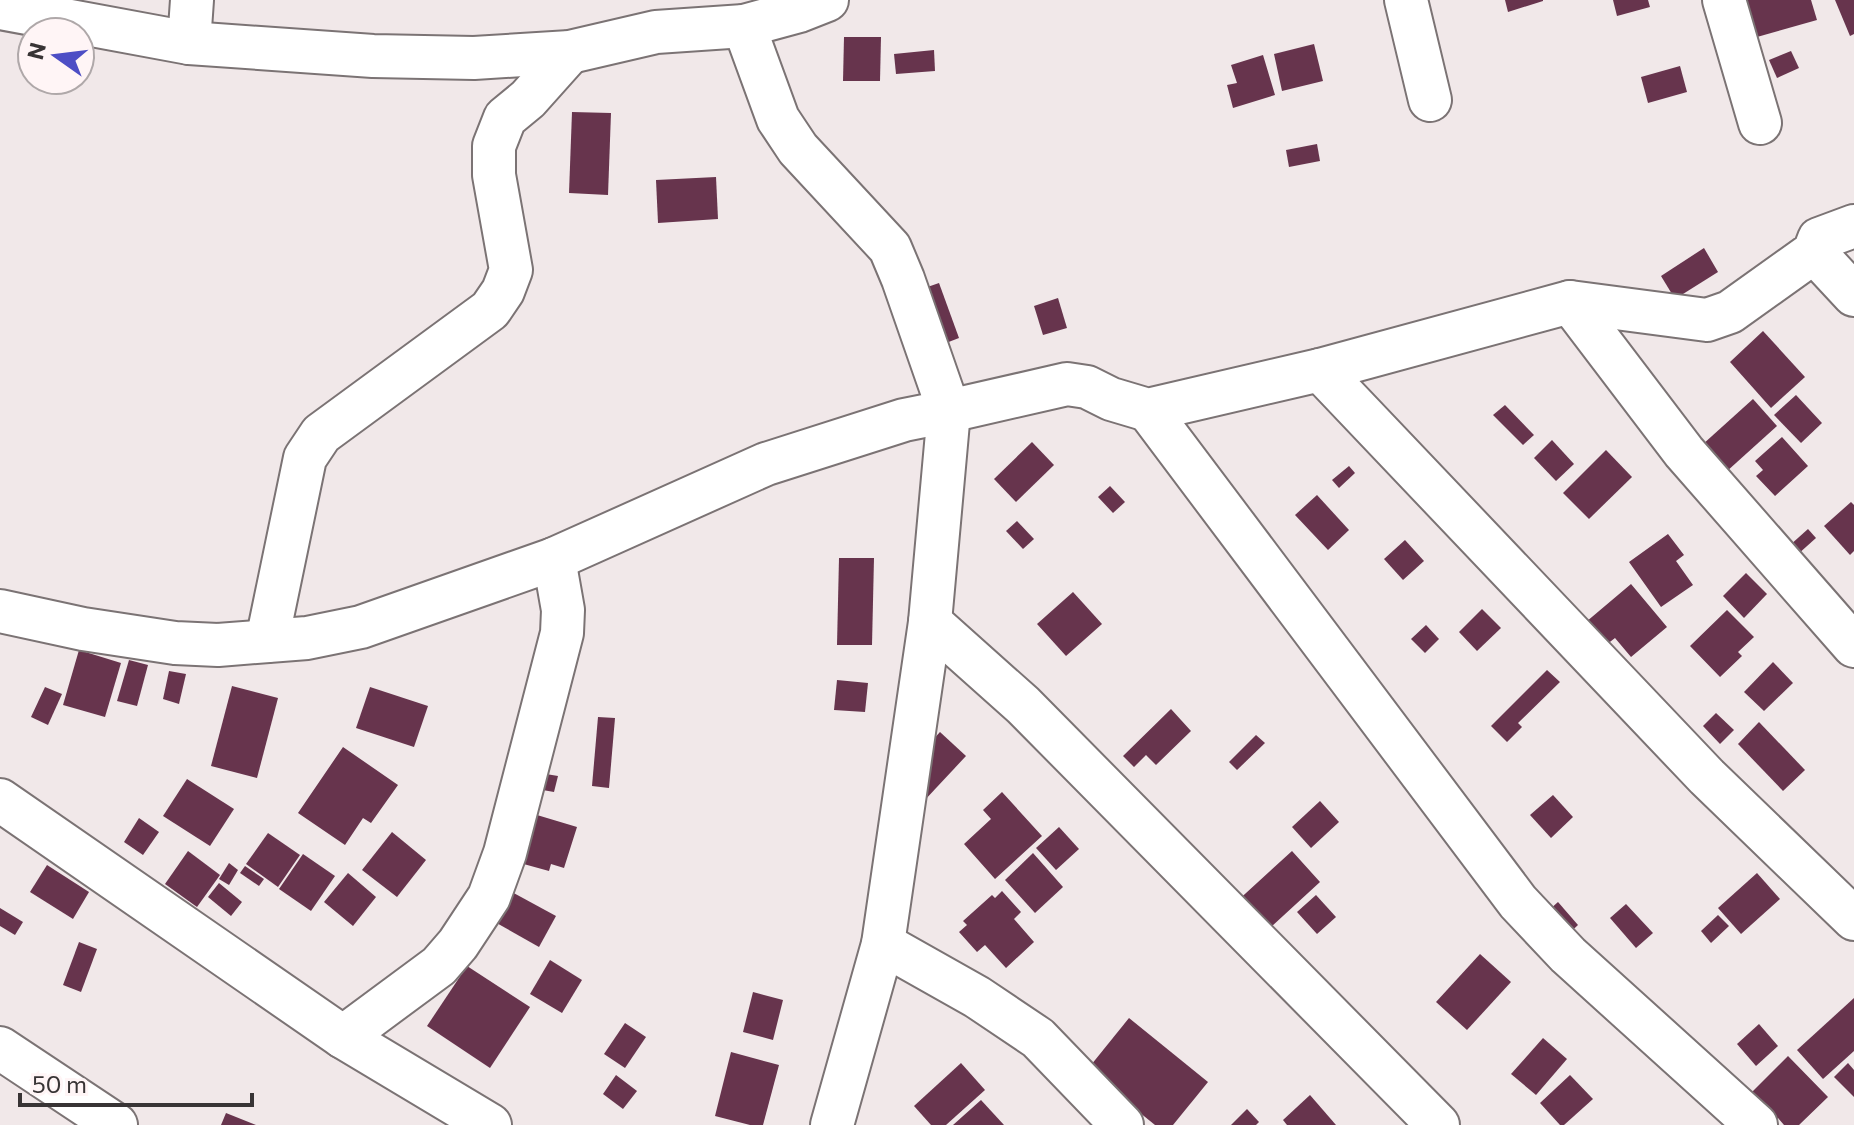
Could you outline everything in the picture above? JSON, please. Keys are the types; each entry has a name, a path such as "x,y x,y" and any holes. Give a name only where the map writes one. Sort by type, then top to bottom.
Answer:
{"street":[{"path":"189,43 192,0"},
{"path":"0,8 189,43 373,56 474,58 570,52 653,16 744,26 827,0"},
{"path":"1406,0 1430,100"},
{"path":"1724,0 1760,123"},
{"path":"744,26 778,119 798,149 890,248 949,411 930,622 883,944 832,1125"},
{"path":"267,641 305,458 321,434 490,310 503,291 511,270 494,175 494,146 505,118 528,99 570,52"},
{"path":"0,611 83,629 175,643 218,645 307,638 361,627 554,559 783,458 904,420 1067,384 1087,387 1111,399 1148,410 1320,370 1570,302 1707,320 1730,312 1814,252 1819,239 1854,226"},
{"path":"1814,252 1854,295"},
{"path":"1570,302 1684,452 1854,646"},
{"path":"1320,370 1707,777 1854,919"},
{"path":"1148,410 1518,902 1568,955 1756,1125"},
{"path":"343,1037 439,966 458,944 489,897 505,853 562,633 563,610 554,559"},
{"path":"930,622 1023,705 1438,1125"},
{"path":"0,800 343,1037 490,1125"},
{"path":"883,944 977,997 1038,1038 1122,1125"},
{"path":"0,1048 116,1125"}],"building":[{"path":"1505,0 1543,0 1543,1 1508,12"},
{"path":"1613,0 1648,0 1650,7 1617,16"},
{"path":"1747,0 1811,0 1817,20 1757,37"},
{"path":"1835,0 1854,0 1854,34 1850,36"},
{"path":"844,37 881,37 880,81 843,81"},
{"path":"1314,44 1323,81 1282,91 1274,54"},
{"path":"934,50 935,71 896,74 894,54"},
{"path":"1791,51 1799,68 1777,78 1769,60"},
{"path":"1263,55 1275,95 1233,108 1227,85 1237,83 1231,65"},
{"path":"1680,66 1687,92 1648,103 1641,77"},
{"path":"572,112 611,113 608,195 569,193"},
{"path":"1317,144 1320,161 1289,167 1286,150"},
{"path":"716,177 718,219 658,223 656,180"},
{"path":"1704,248 1718,272 1675,299 1661,276"},
{"path":"939,283 959,338 933,348 913,292"},
{"path":"1058,298 1067,328 1043,335 1034,306"},
{"path":"1763,331 1805,377 1771,408 1730,362"},
{"path":"1796,395 1822,423 1801,443 1774,415"},
{"path":"1753,399 1777,426 1726,472 1702,445"},
{"path":"1505,405 1534,435 1523,445 1493,415"},
{"path":"1782,437 1808,466 1775,496 1756,476 1763,470 1755,461"},
{"path":"1552,440 1574,464 1556,481 1534,458"},
{"path":"1032,442 1054,465 1016,502 994,479"},
{"path":"1606,450 1632,477 1589,519 1563,493"},
{"path":"1349,466 1355,473 1339,488 1332,480"},
{"path":"1110,486 1125,502 1113,513 1098,497"},
{"path":"1317,495 1349,530 1328,550 1295,515"},
{"path":"1851,502 1854,505 1854,551 1850,555 1824,526"},
{"path":"1017,521 1034,539 1023,549 1006,531"},
{"path":"1808,529 1816,538 1797,555 1789,546"},
{"path":"1668,534 1684,555 1676,561 1693,585 1661,607 1629,562"},
{"path":"1405,540 1424,561 1403,580 1384,559"},
{"path":"839,558 874,558 872,645 837,645"},
{"path":"1746,573 1767,594 1744,618 1723,596"},
{"path":"1631,584 1667,627 1631,657 1615,638 1606,645 1586,622"},
{"path":"1073,592 1102,624 1066,656 1037,624"},
{"path":"1482,609 1501,628 1477,651 1459,632"},
{"path":"1727,610 1754,637 1738,652 1742,656 1720,677 1690,646"},
{"path":"1426,625 1439,639 1425,653 1411,639"},
{"path":"79,650 121,663 105,717 63,705"},
{"path":"129,660 148,665 137,706 117,701"},
{"path":"1773,662 1793,683 1764,711 1744,692"},
{"path":"1547,670 1560,682 1518,723 1522,727 1507,742 1491,726"},
{"path":"169,671 186,674 179,704 163,699"},
{"path":"837,680 868,683 865,712 834,710"},
{"path":"232,686 278,698 257,778 211,766"},
{"path":"45,687 62,694 48,725 31,717"},
{"path":"370,687 428,706 414,747 356,728"},
{"path":"1171,709 1191,731 1156,765 1146,755 1134,767 1123,756"},
{"path":"1716,713 1734,730 1720,744 1703,726"},
{"path":"598,717 615,718 609,788 592,786"},
{"path":"1759,722 1805,770 1783,791 1738,744"},
{"path":"940,732 966,756 923,802 898,778"},
{"path":"1256,735 1265,743 1237,770 1229,762"},
{"path":"343,747 398,785 371,823 363,818 345,845 298,813"},
{"path":"540,773 558,776 554,792 537,789"},
{"path":"187,779 234,809 210,846 163,816"},
{"path":"1002,792 1042,836 995,879 964,844 991,819 983,810"},
{"path":"1553,795 1573,817 1551,838 1530,815"},
{"path":"1320,801 1339,822 1311,848 1292,827"},
{"path":"527,812 577,827 564,868 551,864 549,871 520,863"},
{"path":"139,818 159,832 143,855 124,842"},
{"path":"1059,827 1079,849 1056,870 1036,848"},
{"path":"392,832 426,860 397,897 362,870"},
{"path":"268,833 300,855 278,887 246,864"},
{"path":"188,851 220,875 197,907 165,884"},
{"path":"1292,851 1320,882 1271,927 1265,920 1256,929 1234,904"},
{"path":"1033,853 1063,887 1035,913 1005,880"},
{"path":"303,854 335,876 311,911 279,889"},
{"path":"229,863 238,870 229,885 219,879"},
{"path":"47,865 89,892 73,919 30,892"},
{"path":"245,866 264,879 259,886 240,873"},
{"path":"348,873 376,897 353,926 324,902"},
{"path":"1757,873 1780,899 1741,934 1718,908"},
{"path":"219,883 242,902 231,916 208,897"},
{"path":"510,891 556,916 539,947 493,921"},
{"path":"1002,891 1021,912 1014,919 1034,942 1006,968 985,945 977,952 959,932 967,925 963,921 992,895 995,898"},
{"path":"1316,895 1336,917 1317,934 1297,912"},
{"path":"1558,902 1578,925 1550,951 1529,928"},
{"path":"1626,904 1653,933 1636,948 1610,918"},
{"path":"0,908 23,922 15,935 0,926"},
{"path":"1718,915 1729,926 1711,943 1701,931"},
{"path":"79,942 97,949 81,992 63,985"},
{"path":"1480,954 1511,982 1467,1030 1436,1002"},
{"path":"550,960 582,980 562,1013 530,994"},
{"path":"467,966 530,1007 490,1068 427,1026"},
{"path":"753,992 783,1000 773,1040 743,1032"},
{"path":"1854,998 1854,1051 1823,1079 1797,1050"},
{"path":"1129,1018 1208,1082 1173,1125 1155,1125 1087,1070"},
{"path":"625,1023 646,1037 625,1068 604,1054"},
{"path":"1759,1024 1778,1046 1756,1066 1737,1044"},
{"path":"1543,1038 1567,1059 1536,1095 1511,1074"},
{"path":"731,1052 779,1065 763,1125 715,1116"},
{"path":"1788,1056 1828,1097 1799,1125 1784,1125 1778,1118 1772,1124 1764,1105 1752,1092"},
{"path":"961,1063 985,1090 946,1125 931,1125 914,1106"},
{"path":"1848,1063 1854,1070 1854,1097 1834,1077"},
{"path":"616,1075 637,1091 623,1109 603,1094"},
{"path":"1570,1075 1593,1099 1564,1125 1560,1125 1540,1103"},
{"path":"1310,1095 1336,1125 1287,1125 1283,1120"},
{"path":"981,1100 1004,1125 953,1125"},
{"path":"1247,1109 1259,1122 1256,1125 1231,1125"},
{"path":"226,1113 256,1125 221,1125"}]}
